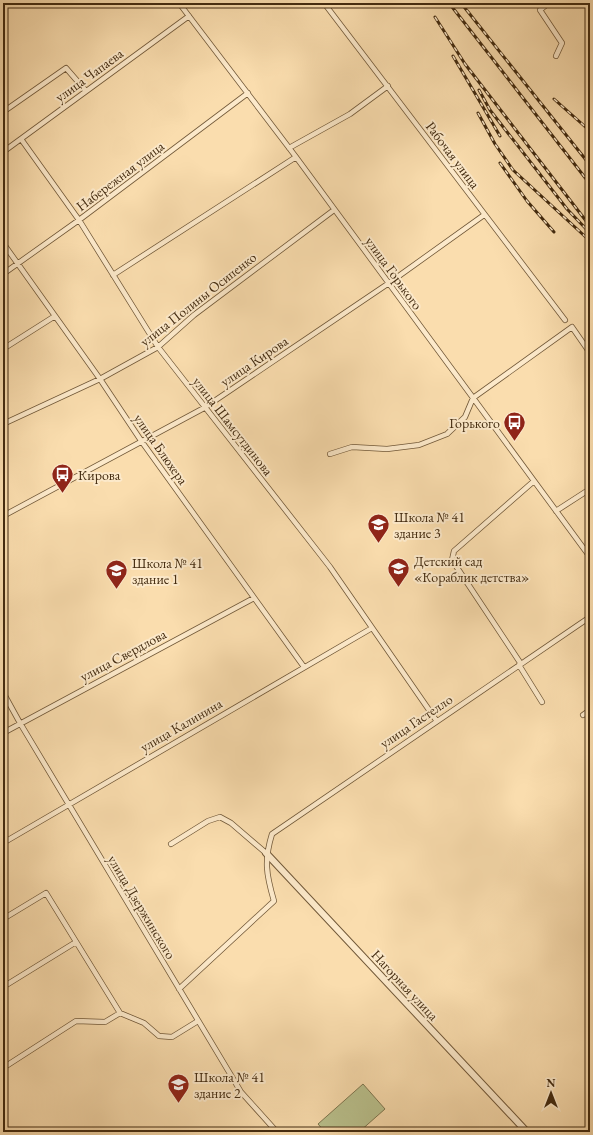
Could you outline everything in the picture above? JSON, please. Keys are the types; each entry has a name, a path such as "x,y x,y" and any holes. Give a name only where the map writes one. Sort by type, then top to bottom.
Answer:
{"street":[{"name":"улица Горького","path":"179,3 296,157 590,557"},
{"name":"Рабочая улица","path":"324,3 565,320"},
{"path":"549,3 540,10 562,43 556,56"},
{"name":"улица Чапаева","path":"3,152 189,16"},
{"name":"улица Чапаева","path":"3,112 66,68 86,91"},
{"path":"289,148 350,114 388,86"},
{"name":"Набережная улица","path":"3,274 79,220 248,93"},
{"name":"улица Шамсутдинова","path":"21,139 79,220 158,347 204,408 330,567 436,720"},
{"path":"113,275 296,157"},
{"name":"улица Полины Осипенко","path":"3,424 100,379 158,347 194,315 334,210"},
{"name":"улица Кирова","path":"3,516 204,408 388,284 484,215"},
{"name":"улица Блюхера","path":"3,243 100,379 142,442 304,667"},
{"path":"3,348 55,316"},
{"path":"330,454 352,447 387,448 419,445 447,434 465,417 473,398 572,327 590,353"},
{"path":"534,481 454,551 452,560 520,664 542,702"},
{"path":"556,511 590,489"},
{"name":"улица Свердлова","path":"3,734 20,723 254,598"},
{"name":"улица Гастелло","path":"179,989 274,901 268,880 266,854 272,834 436,720 589,620"},
{"name":"улица Калинина","path":"3,843 372,628"},
{"name":"улица Дзержинского","path":"3,684 4,694 20,723 241,1092 277,1132"},
{"path":"583,715 590,710"},
{"path":"171,844 208,822 220,817 231,823 266,854"},
{"name":"Нагорная улица","path":"266,854 527,1132"},
{"path":"3,919 46,892 120,1013 144,1023 159,1036 172,1037 198,1021"},
{"path":"3,988 76,942"},
{"path":"3,1068 76,1021 105,1022 120,1013"}],"green space":[{"path":"363,1084 385,1109 359,1132 325,1132 318,1124"}],"railway":[{"path":"449,3 590,184"},
{"path":"461,3 590,165"},
{"path":"435,17 465,64 590,226"},
{"path":"453,56 500,136"},
{"path":"479,90 490,110 567,209 590,233"},
{"path":"554,99 590,131"},
{"path":"478,113 495,144 513,170 590,241"},
{"path":"500,163 527,201 554,232"}],"place":[{"name":"Горького","path":"515,442"},
{"name":"Кирова","path":"62,494"},
{"name":"Школа № 41 здание 3","path":"378,544"},
{"name":"Детский сад «Кораблик детства»","path":"398,588"},
{"name":"Школа № 41 здание 1","path":"116,590"},
{"name":"Школа № 41 здание 2","path":"178,1104"}]}
